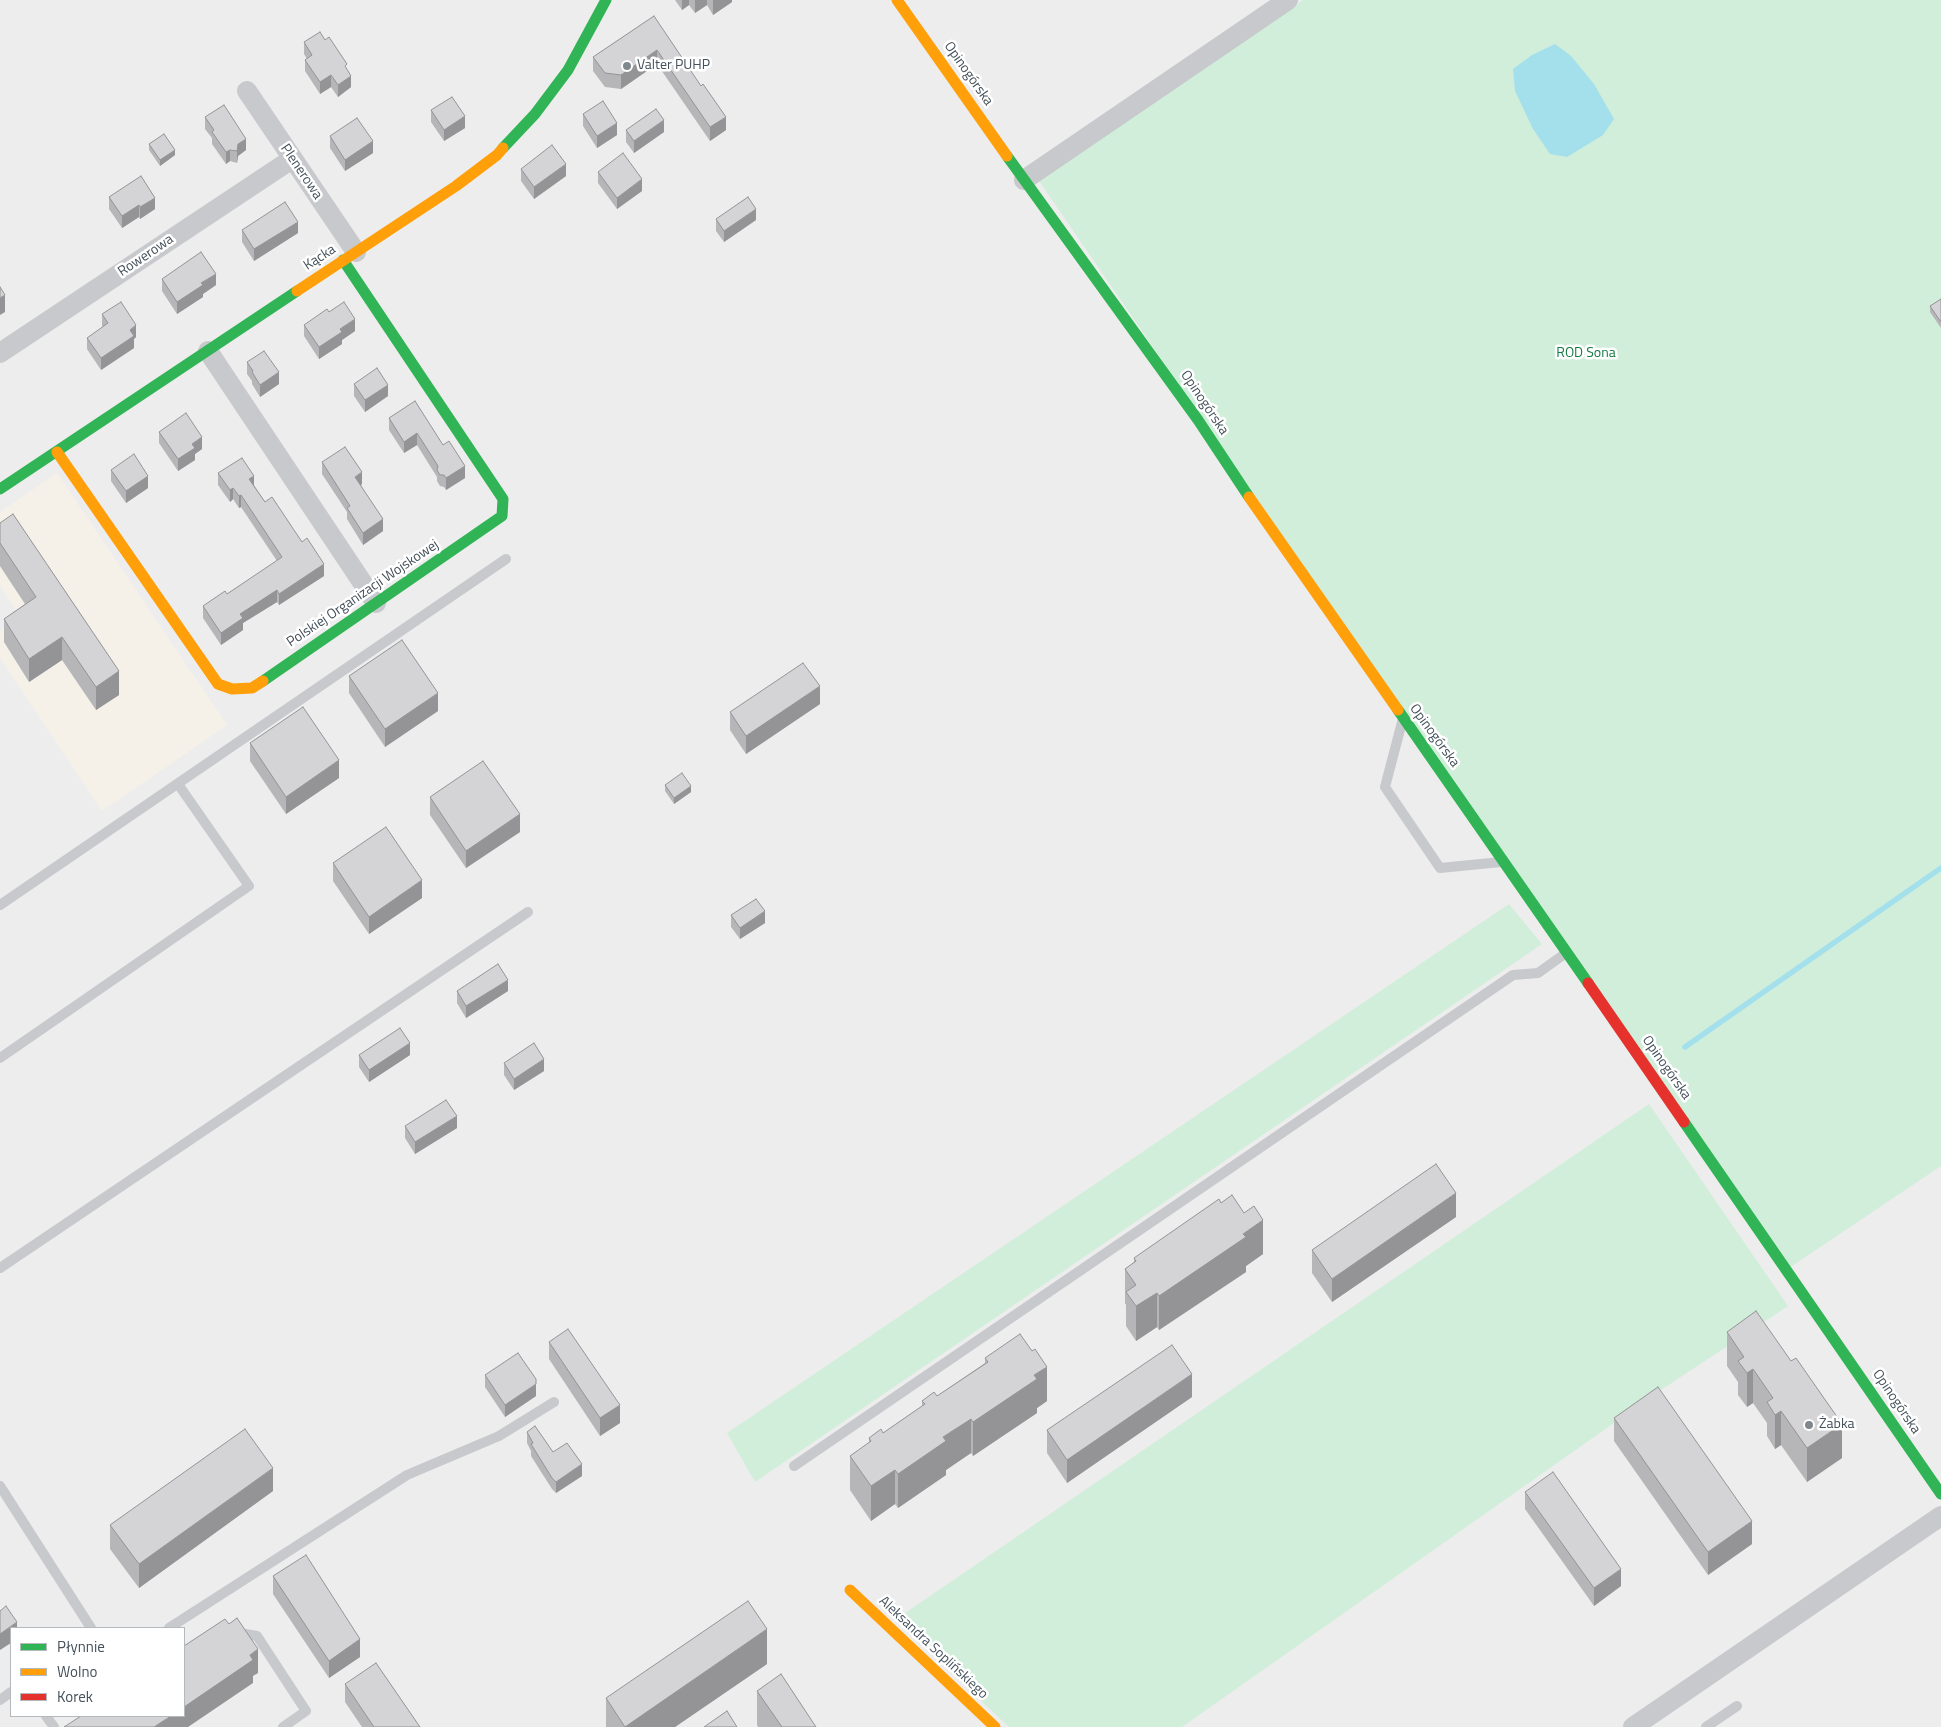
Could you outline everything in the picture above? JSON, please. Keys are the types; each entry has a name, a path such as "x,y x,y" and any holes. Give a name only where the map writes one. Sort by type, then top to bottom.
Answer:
{"street":[{"name":"Kącka","path":"0,490 456,186 497,155 535,114 568,70 606,0"},
{"name":"Opinogórska","path":"897,0 1024,180 1198,420 1237,480 1941,1494"},
{"path":"1024,180 1288,0"},
{"name":"Plenerowa","path":"247,91 292,158 349,256"},
{"name":"Rowerowa","path":"0,353 292,158"},
{"name":"Polskiej Organizacji Wojskowej","path":"57,452 218,684 232,689 252,688 502,516 503,500 349,256"},
{"path":"208,351 376,603"},
{"path":"1633,1727 1941,1516"},
{"name":"Aleksandra Soplińskiego","path":"850,1590 995,1727"}],"lane":[{"path":"0,904 506,559"},
{"path":"1403,719 1385,787 1440,868 1504,862"},
{"path":"0,1058 249,886 178,784"},
{"path":"0,1268 528,912"},
{"path":"794,1466 1513,975 1538,973 1567,953"},
{"path":"170,1627 407,1475 499,1436 554,1402"},
{"path":"0,1486 90,1627"},
{"path":"227,1634 234,1632 257,1636 306,1711 283,1727"},
{"path":"1706,1727 1737,1706"}],"shaded area":[{"path":"57,473 227,725 102,811 0,658 0,631 20,617 0,586 0,512"}],"green space":[{"name":"ROD Sona","path":"1303,0 1941,0 1941,1166 1786,1270 1037,178"},
{"path":"1509,904 1542,944 755,1482 727,1433"},
{"path":"1649,1104 1788,1306 1658,1392 1182,1727 1009,1727 895,1620"}],"water":[{"path":"1555,44 1571,56 1594,84 1614,119 1603,135 1567,157 1550,154 1533,129 1515,91 1513,69 1532,55"}],"building":[{"path":"654,16 701,86 703,84 726,117 710,127 657,50 621,75 605,73 593,57"},
{"path":"320,32 325,40 329,37 347,64 345,66 351,76 338,85 331,75 320,82 305,60 312,55 304,42"},
{"path":"452,97 465,116 444,130 431,110"},
{"path":"603,101 617,123 597,136 583,114"},
{"path":"224,105 246,139 238,144 237,151 230,150 226,152 212,132 214,130 205,117"},
{"path":"656,109 664,120 634,141 626,130"},
{"path":"357,118 373,141 345,160 330,136"},
{"path":"164,134 175,150 160,160 149,144"},
{"path":"552,145 566,164 534,187 521,169"},
{"path":"623,153 642,179 617,198 598,172"},
{"path":"141,176 155,198 140,207 139,205 122,216 109,197"},
{"path":"748,197 756,209 724,231 716,219"},
{"path":"285,202 298,222 254,249 242,230"},
{"path":"201,252 216,274 177,302 162,279"},
{"path":"0,287 5,295 0,298"},
{"path":"1941,299 1941,322 1930,306"},
{"path":"121,302 136,325 130,330 134,336 101,358 87,338 108,323 102,314"},
{"path":"344,302 355,319 340,329 342,332 319,347 304,325 327,309 329,312"},
{"path":"264,351 279,372 260,385 247,362"},
{"path":"377,368 388,385 365,400 354,384"},
{"path":"415,401 443,445 449,441 465,466 446,478 444,475 440,475 437,470 438,466 417,433 404,442 389,418"},
{"path":"186,413 202,437 192,444 195,448 178,459 159,432"},
{"path":"345,447 362,472 355,477 383,519 363,533 347,508 350,506 322,462"},
{"path":"134,454 148,476 126,491 111,470"},
{"path":"242,458 254,476 249,479 265,502 272,497 302,542 307,538 324,564 279,594 277,590 240,614 243,618 221,633 203,606 225,591 227,594 282,557 241,495 239,496 233,488 230,490 218,473"},
{"path":"13,514 119,671 96,687 62,637 29,659 4,619 36,597 0,543 0,523"},
{"path":"402,640 438,693 385,729 349,676"},
{"path":"803,663 820,686 746,736 730,712"},
{"path":"303,707 339,760 286,797 250,743"},
{"path":"483,761 520,814 466,851 430,797"},
{"path":"682,773 691,786 674,798 665,785"},
{"path":"386,827 422,880 369,917 333,863"},
{"path":"756,899 765,911 740,928 731,915"},
{"path":"498,964 508,980 466,1006 457,991"},
{"path":"400,1028 410,1043 369,1070 359,1055"},
{"path":"534,1043 544,1059 514,1079 504,1063"},
{"path":"446,1100 457,1116 415,1142 405,1126"},
{"path":"1436,1164 1456,1193 1332,1279 1312,1250"},
{"path":"1232,1195 1244,1213 1254,1206 1263,1220 1243,1234 1246,1237 1159,1296 1157,1293 1136,1306 1126,1292 1136,1285 1125,1269 1136,1261 1134,1258 1219,1199 1221,1203"},
{"path":"1756,1311 1791,1361 1796,1358 1842,1424 1807,1448 1781,1411 1775,1415 1767,1402 1773,1398 1753,1369 1747,1373 1738,1361 1744,1357 1727,1332"},
{"path":"568,1329 620,1405 600,1418 549,1342"},
{"path":"1020,1334 1032,1351 1035,1349 1047,1367 1034,1375 1037,1379 973,1422 971,1419 943,1437 946,1441 898,1474 895,1470 871,1486 850,1456 871,1441 869,1438 881,1429 883,1433 925,1404 922,1401 934,1392 937,1396 988,1362 985,1358"},
{"path":"1172,1345 1192,1374 1067,1460 1047,1430"},
{"path":"518,1353 536,1379 536,1384 505,1405 485,1375"},
{"path":"1658,1387 1752,1521 1708,1552 1614,1418"},
{"path":"535,1426 553,1452 567,1443 582,1464 556,1482 531,1444 533,1443 527,1432"},
{"path":"245,1429 273,1468 139,1564 110,1525"},
{"path":"1553,1472 1621,1569 1594,1588 1525,1492"},
{"path":"306,1555 360,1639 329,1661 273,1576"},
{"path":"748,1601 767,1629 625,1727 606,1698"},
{"path":"6,1606 17,1622 0,1634 0,1611"},
{"path":"237,1618 258,1649 250,1655 253,1660 185,1706 185,1645 225,1619 229,1624"},
{"path":"376,1663 420,1727 374,1727 345,1684"},
{"path":"781,1674 816,1727 782,1727 757,1691"},
{"path":"727,1711 737,1727 704,1727"},
{"path":"79,1717 169,1717 154,1727 64,1727"}],"waterway":[{"path":"1685,1047 1941,868"}],"traffic: fast":[{"path":"503,148 535,114 568,70 606,0"},
{"path":"1007,156 1198,420 1249,497"},
{"path":"263,681 502,516 503,499 343,260"},
{"path":"0,489 297,291"},
{"path":"1398,710 1588,983"},
{"path":"1684,1122 1941,1494"}],"traffic: slow":[{"path":"897,0 1007,156"},
{"path":"297,291 456,186 497,155 503,148"},
{"path":"57,452 218,684 232,689 252,688 263,681"},
{"path":"1249,497 1398,710"},
{"path":"850,1590 995,1727"}],"traffic: jam":[{"path":"1588,983 1684,1122"}],"place":[{"name":"Valter PUHP","path":"627,66"},
{"name":"Żabka","path":"1809,1425"}]}
